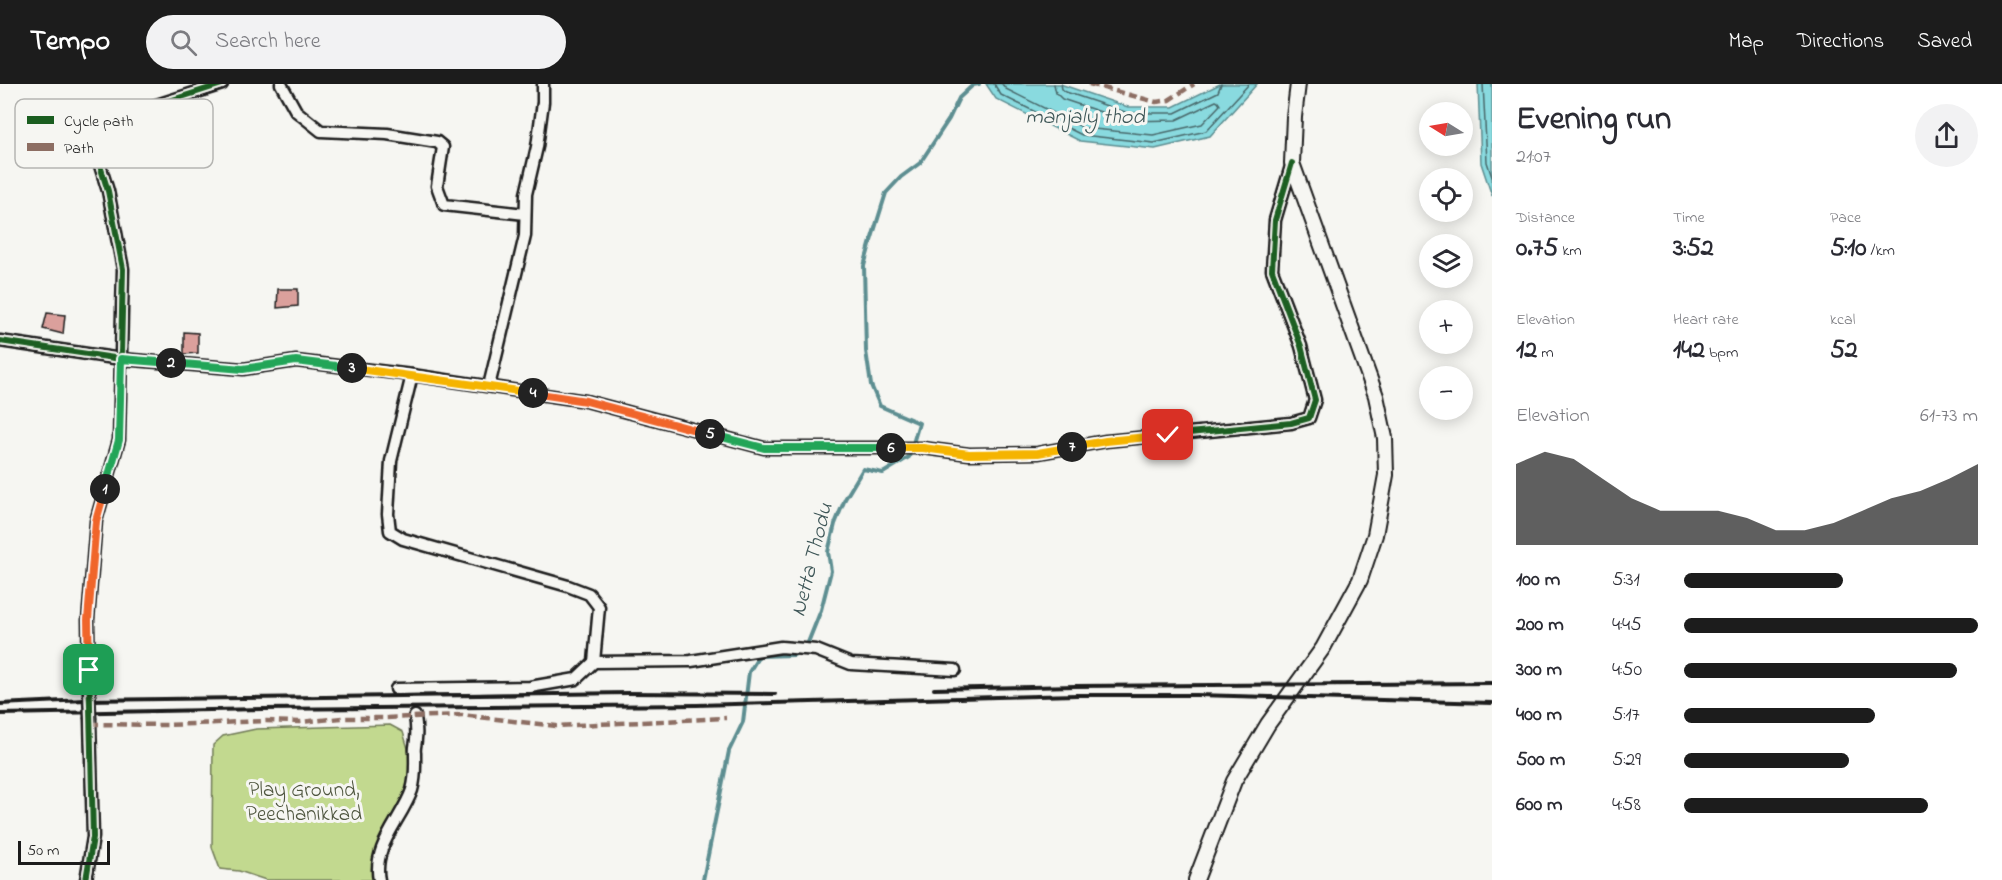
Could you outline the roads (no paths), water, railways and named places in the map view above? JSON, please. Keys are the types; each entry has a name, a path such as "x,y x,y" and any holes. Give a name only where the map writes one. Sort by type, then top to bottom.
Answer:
{"main road":[{"path":"1196,880 1234,781 1268,724 1323,648 1360,579 1375,535 1386,475 1385,438 1376,396 1292,163 1298,84"}],"street":[{"path":"175,99 222,84"},
{"path":"281,84 296,111 321,131 387,134 437,142 443,147 437,186 444,205 525,214"},
{"path":"489,386 525,236 526,194 537,147 543,84"},
{"path":"0,341 121,359 243,369 296,361 412,375 586,401 764,448 920,448 969,454 1038,453 1106,441 1291,423 1309,418 1315,400 1301,346 1272,270 1275,220 1292,163"},
{"path":"86,880 93,837 88,620 96,521 119,440 123,269 108,191 101,168"},
{"path":"396,689 530,687 576,679 594,662 599,607 589,594 568,586 403,539 390,531 388,514 391,461 412,375"},
{"path":"594,662 691,661 781,647 816,650 851,664 955,669"},
{"path":"379,880 380,860 388,834 409,799 413,787 416,763 414,752 416,716"}],"water":[{"name":"manjaly thod","path":"986,84 1060,84 1128,107 1173,107 1220,84 1257,84 1210,136 1155,149 1080,141 996,99"},
{"path":"1478,84 1492,84 1492,196 1481,163"}],"waterway":[{"path":"804,647 807,645 821,610 831,571 828,552 835,524 845,499 863,469 883,473 909,457 919,423 880,406 871,385 866,351 864,266 871,241 886,193 901,177 920,163 949,119 959,98 973,85 979,84"},
{"name":"Netta Thodu","path":"703,880 729,751 743,722 749,672 759,656 794,655 798,652"}],"railway":[{"path":"934,689 1492,683"},
{"path":"0,704 85,700 628,693 775,694"},
{"path":"0,714 697,705 1076,695 1197,695 1492,703"}],"park label":[{"name":"Play Ground, Peechanikkad","path":"304,803"}]}
